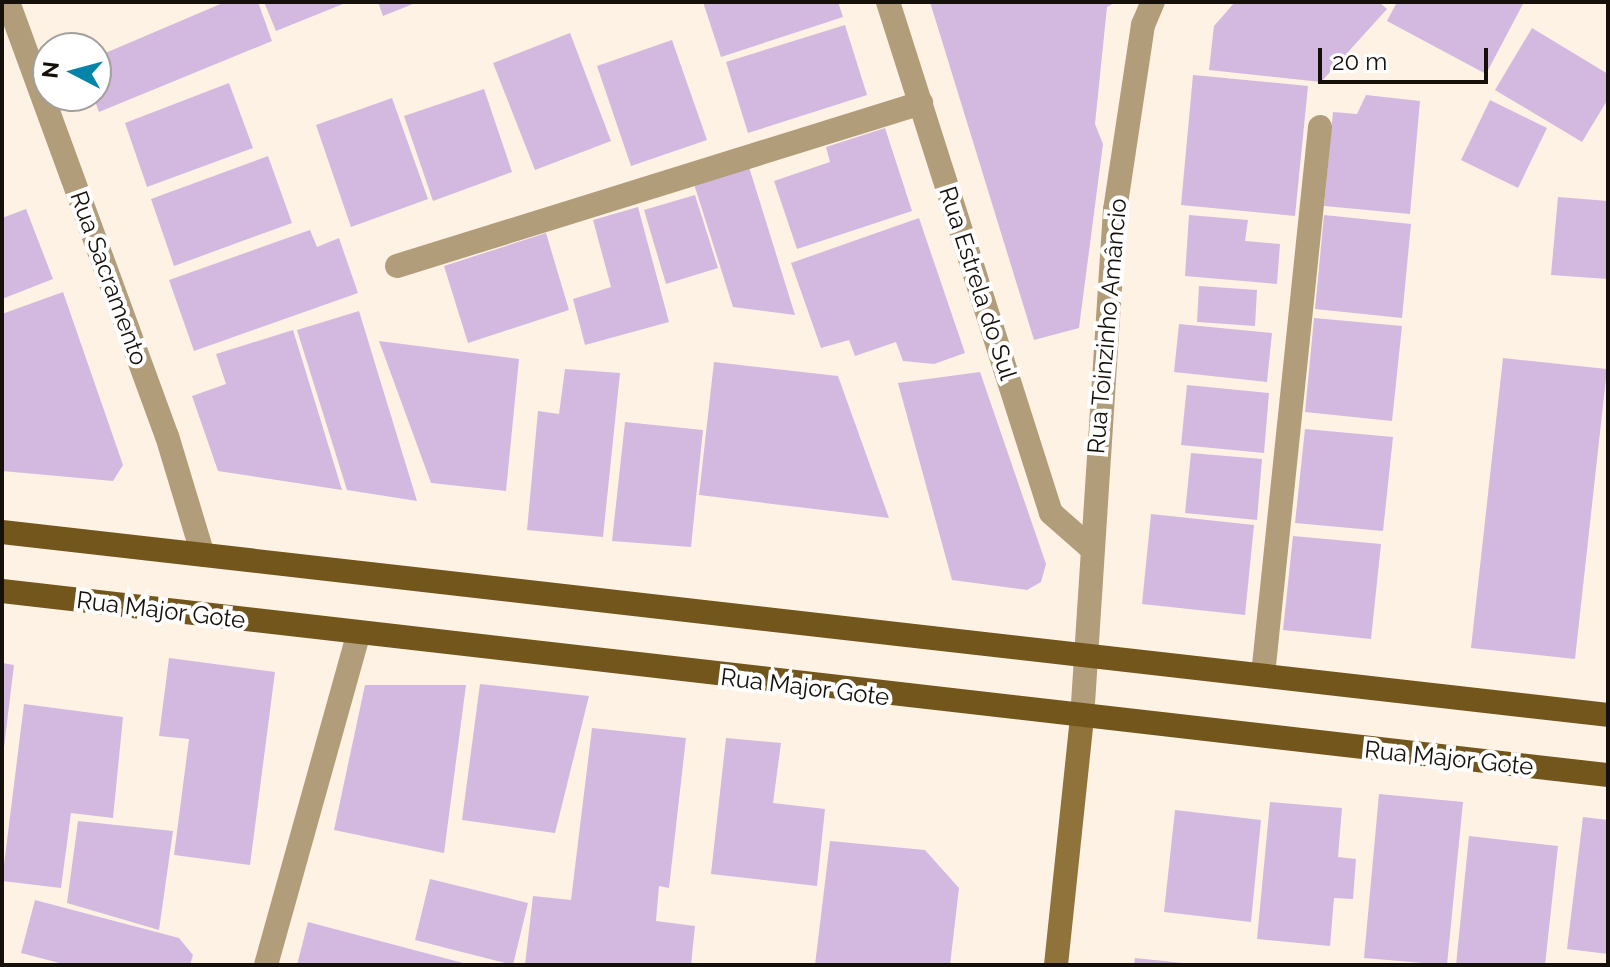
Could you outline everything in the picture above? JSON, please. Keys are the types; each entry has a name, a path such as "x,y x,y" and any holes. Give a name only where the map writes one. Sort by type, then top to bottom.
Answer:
{"main road":[{"path":"2,532 1608,715"},
{"name":"Rua Major Gote","path":"2,591 1082,719 1608,775"}],"street":[{"name":"Rua Sacramento","path":"8,2 167,436 203,555"},
{"name":"Rua Estrela do Sul","path":"888,2 1051,513 1091,548"},
{"name":"Rua Toinzinho Amâncio","path":"1082,719 1115,210 1138,49 1153,2"},
{"path":"397,266 921,103"},
{"path":"1263,675 1320,127"},
{"path":"266,965 358,635"},
{"path":"1056,965 1082,719"}],"building":[{"path":"225,2 258,2 272,41 112,107 112,50"},
{"path":"264,2 348,2 276,31"},
{"path":"378,2 418,2 383,16"},
{"path":"703,2 838,2 843,17 721,57"},
{"path":"930,2 1116,2 1107,7 1095,124 1103,144 1079,328 1034,340"},
{"path":"1235,2 1379,2 1387,9 1321,82 1209,70 1214,26"},
{"path":"1397,2 1524,2 1486,74 1387,21"},
{"path":"845,25 867,95 748,133 726,62"},
{"path":"1532,28 1608,74 1608,99 1582,142 1495,90"},
{"path":"570,33 611,141 535,170 493,63"},
{"path":"672,40 707,140 631,166 597,66"},
{"path":"1193,75 1308,86 1295,216 1181,205"},
{"path":"229,83 253,148 147,187 125,123"},
{"path":"484,89 512,172 433,201 404,116"},
{"path":"1366,95 1420,101 1410,214 1324,206 1333,112 1357,114"},
{"path":"392,98 428,199 351,227 316,125"},
{"path":"1490,100 1547,128 1518,188 1461,160"},
{"path":"885,128 912,211 797,249 774,181 830,162 826,147"},
{"path":"268,156 292,223 174,266 151,199"},
{"path":"749,167 795,315 733,307 694,184"},
{"path":"695,195 718,268 666,284 644,210"},
{"path":"1558,197 1608,201 1608,279 1551,275"},
{"path":"638,207 669,322 585,345 573,299 611,287 593,220"},
{"path":"26,209 53,279 2,299 2,218"},
{"path":"1189,215 1248,220 1245,241 1280,244 1277,284 1185,276"},
{"path":"1324,215 1411,224 1402,318 1315,309"},
{"path":"919,218 965,353 934,364 903,361 896,342 855,356 849,340 821,348 791,263"},
{"path":"310,230 317,247 339,238 358,293 194,351 169,280"},
{"path":"546,233 569,310 468,343 444,266"},
{"path":"1199,286 1257,290 1255,326 1197,322"},
{"path":"63,292 123,465 113,481 2,471 2,314"},
{"path":"359,311 417,501 347,490 297,330"},
{"path":"1314,318 1402,326 1392,421 1305,412"},
{"path":"1179,324 1272,333 1267,382 1174,372"},
{"path":"293,330 342,490 218,471 192,396 226,384 216,354"},
{"path":"379,341 519,359 506,491 431,483"},
{"path":"1503,358 1607,369 1575,659 1471,648"},
{"path":"714,362 838,376 889,518 699,495"},
{"path":"565,369 620,373 603,537 527,530 538,411 559,414"},
{"path":"980,372 1046,564 1041,582 1027,590 952,580 898,383"},
{"path":"1187,385 1269,393 1264,453 1181,445"},
{"path":"625,422 703,430 691,547 612,541"},
{"path":"1305,429 1393,437 1383,531 1295,523"},
{"path":"1191,453 1262,459 1257,520 1185,513"},
{"path":"1151,514 1254,525 1245,615 1142,604"},
{"path":"1293,536 1381,544 1371,639 1283,630"},
{"path":"169,658 275,672 250,865 174,855 189,739 159,736"},
{"path":"2,663 14,665 4,747 2,747"},
{"path":"480,684 589,696 555,833 462,820"},
{"path":"365,685 466,685 444,853 334,830"},
{"path":"24,704 123,717 113,818 71,813 61,888 2,881"},
{"path":"592,728 686,738 669,888 659,886 656,921 695,926 691,965 525,965 533,896 571,900"},
{"path":"726,738 781,743 773,803 825,809 817,886 711,874"},
{"path":"1379,794 1463,802 1447,965 1364,958"},
{"path":"1270,802 1342,808 1338,857 1356,859 1353,899 1334,898 1330,946 1257,939"},
{"path":"1175,810 1261,820 1251,922 1164,912"},
{"path":"1583,817 1608,820 1608,954 1567,949"},
{"path":"78,821 173,831 159,930 67,903"},
{"path":"1469,836 1558,846 1545,965 1456,965"},
{"path":"830,841 925,850 959,888 950,965 815,965"},
{"path":"430,879 528,903 513,965 415,940"},
{"path":"35,900 179,938 193,955 190,965 67,965 21,953"},
{"path":"308,922 467,964 467,965 297,965"},
{"path":"1135,958 1183,963 1183,965 1134,965"}]}
